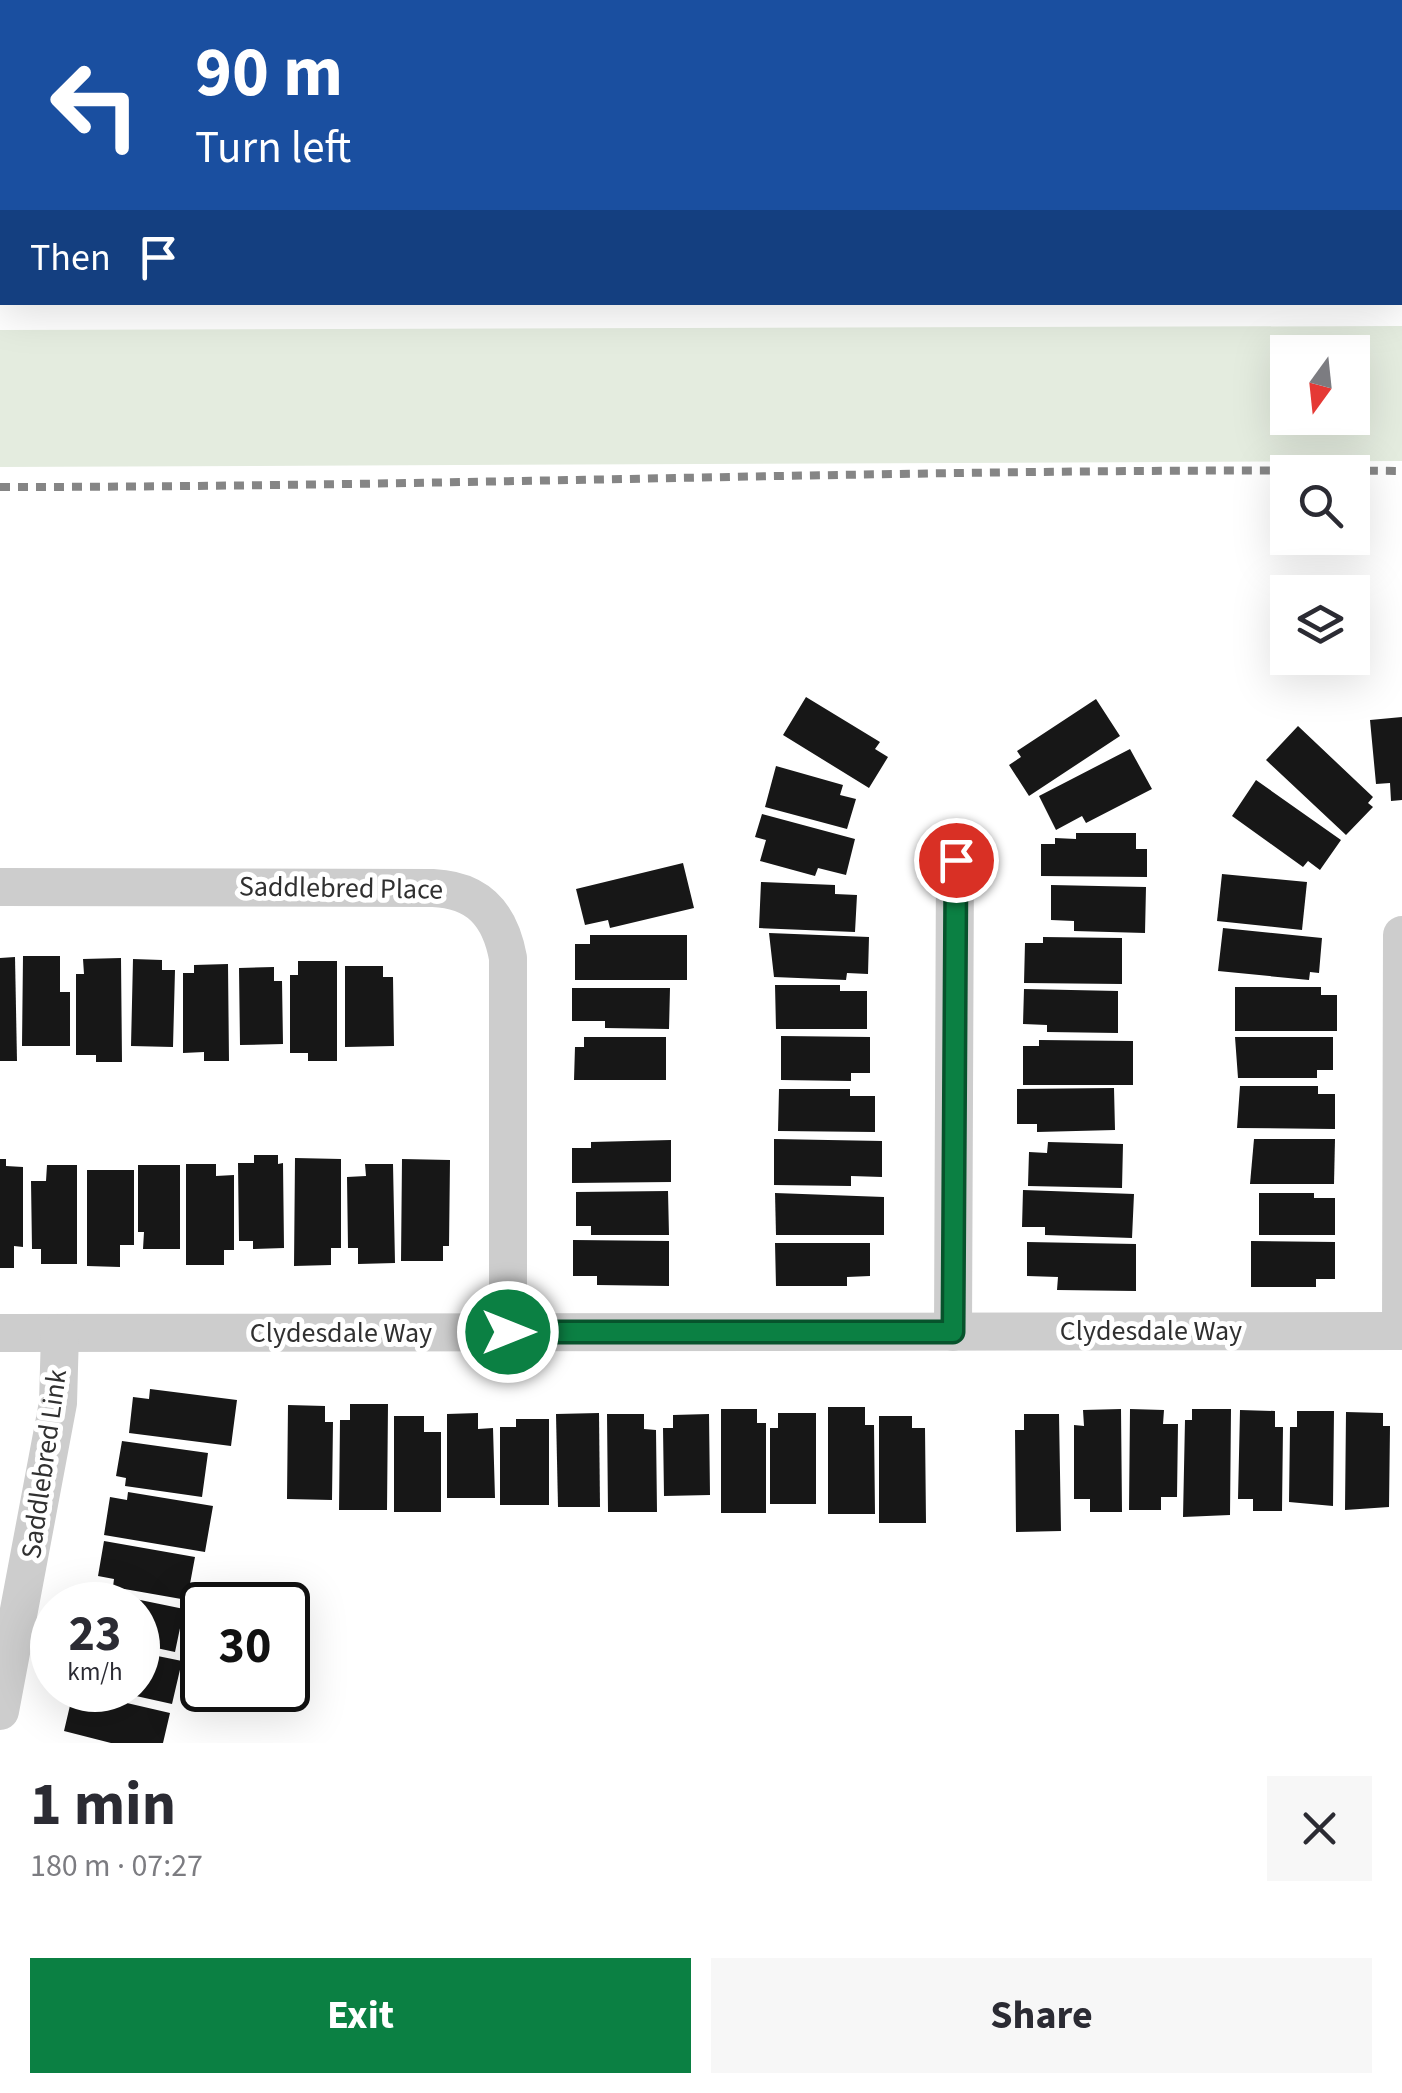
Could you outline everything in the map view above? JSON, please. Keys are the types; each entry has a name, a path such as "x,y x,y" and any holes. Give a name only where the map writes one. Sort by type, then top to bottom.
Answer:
{"street":[{"path":"953,1332 956,860"},
{"name":"Saddlebred Place","path":"0,887 456,889 490,910 504,935 508,958 508,1332"},
{"path":"1402,934 1402,1331"},
{"name":"Clydesdale Way","path":"0,1333 1402,1331"},
{"name":"Saddlebred Link","path":"0,1712 58,1403 60,1333"}],"shaded area":[{"path":"1402,326 1402,461 1370,461 1370,455 1270,455 1270,462 0,467 0,330"}],"building":[{"path":"806,697 880,742 875,749 888,757 869,788 783,735"},
{"path":"1096,699 1120,736 1029,796 1009,765 1021,757 1017,751"},
{"path":"1402,717 1402,800 1391,801 1390,783 1376,784 1370,720"},
{"path":"1298,726 1373,797 1368,803 1373,807 1346,835 1266,760"},
{"path":"1130,749 1152,789 1086,823 1082,816 1056,830 1039,796"},
{"path":"776,766 843,785 840,795 856,799 847,829 765,807"},
{"path":"1256,780 1341,840 1320,870 1308,861 1303,867 1232,816"},
{"path":"762,814 855,839 846,875 818,868 815,876 760,861 766,840 755,837"},
{"path":"1076,833 1136,833 1136,849 1147,849 1147,877 1041,876 1041,844 1055,844 1055,838 1076,839"},
{"path":"683,863 694,908 610,928 608,920 585,925 576,889"},
{"path":"1222,874 1307,882 1302,930 1217,921"},
{"path":"761,882 835,885 835,894 857,895 855,932 759,928"},
{"path":"1051,885 1146,887 1145,933 1074,931 1074,921 1051,920"},
{"path":"1223,928 1322,938 1319,973 1310,972 1309,980 1218,971"},
{"path":"769,933 869,937 868,974 847,973 846,980 774,977"},
{"path":"590,935 687,935 687,980 575,980 575,944 590,944"},
{"path":"1043,937 1122,938 1122,984 1024,983 1025,943 1043,943"},
{"path":"23,956 60,956 60,992 70,992 70,1046 22,1046"},
{"path":"15,957 17,1061 0,1061 0,958"},
{"path":"121,958 122,1062 96,1062 96,1055 76,1055 76,974 84,974 83,959"},
{"path":"133,959 162,960 162,970 175,970 173,1047 131,1046"},
{"path":"298,961 337,961 337,1061 308,1061 308,1053 290,1053 290,975 298,975"},
{"path":"228,964 229,1061 204,1061 204,1052 183,1053 183,973 194,973 194,965"},
{"path":"345,966 383,966 383,977 393,977 394,1046 345,1047"},
{"path":"274,967 274,981 282,981 283,1044 240,1045 239,968"},
{"path":"775,985 840,985 840,991 867,991 867,1029 776,1029"},
{"path":"1235,987 1321,987 1321,995 1337,995 1337,1031 1235,1031"},
{"path":"572,988 670,988 669,1029 605,1028 605,1021 572,1021"},
{"path":"1024,989 1118,991 1118,1033 1047,1032 1047,1025 1023,1024"},
{"path":"781,1036 870,1037 870,1073 851,1073 851,1081 781,1080"},
{"path":"584,1037 666,1037 666,1080 574,1080 575,1047 584,1047"},
{"path":"1235,1037 1333,1037 1333,1070 1317,1070 1317,1078 1238,1078"},
{"path":"1039,1040 1133,1041 1133,1085 1023,1085 1023,1046 1039,1046"},
{"path":"1240,1086 1318,1086 1318,1094 1335,1094 1335,1129 1237,1128"},
{"path":"1114,1088 1115,1130 1037,1132 1037,1124 1017,1124 1017,1089"},
{"path":"779,1089 850,1089 850,1096 875,1096 875,1132 778,1131"},
{"path":"774,1139 882,1141 882,1177 851,1176 851,1186 774,1185"},
{"path":"1254,1139 1335,1139 1334,1184 1250,1184"},
{"path":"671,1140 671,1182 572,1183 572,1148 591,1148 591,1142"},
{"path":"1048,1142 1123,1144 1122,1188 1028,1186 1029,1152 1047,1153"},
{"path":"254,1155 278,1155 278,1164 283,1163 284,1248 253,1249 253,1241 239,1241 238,1163 254,1163"},
{"path":"295,1158 341,1159 341,1248 331,1248 331,1265 294,1266"},
{"path":"0,1159 6,1159 6,1166 23,1167 23,1247 14,1246 14,1268 0,1268"},
{"path":"402,1159 450,1160 449,1246 443,1246 443,1261 401,1261"},
{"path":"186,1164 216,1164 216,1176 234,1175 234,1250 224,1250 224,1265 186,1265"},
{"path":"365,1164 393,1164 395,1263 358,1264 358,1248 348,1248 347,1177 366,1176"},
{"path":"47,1165 77,1165 77,1264 41,1264 41,1249 32,1249 31,1181 46,1181"},
{"path":"138,1165 180,1165 180,1249 143,1249 144,1232 138,1232"},
{"path":"87,1170 134,1170 134,1245 120,1245 120,1267 87,1266"},
{"path":"1023,1190 1134,1194 1132,1238 1045,1235 1045,1227 1022,1227"},
{"path":"668,1191 669,1235 591,1235 591,1226 576,1226 576,1192"},
{"path":"775,1193 884,1197 884,1235 776,1235"},
{"path":"1259,1193 1314,1193 1314,1198 1335,1198 1335,1235 1259,1235"},
{"path":"573,1240 669,1241 669,1286 597,1285 597,1276 573,1276"},
{"path":"1251,1241 1335,1242 1335,1279 1316,1279 1316,1287 1251,1287"},
{"path":"1027,1242 1136,1244 1136,1291 1057,1290 1058,1277 1027,1276"},
{"path":"775,1243 870,1243 870,1276 847,1277 847,1286 776,1286"},
{"path":"150,1389 237,1400 231,1446 129,1433 133,1397 149,1399"},
{"path":"350,1404 388,1404 387,1510 339,1510 340,1420 350,1420"},
{"path":"288,1405 325,1406 325,1422 333,1422 332,1500 287,1499"},
{"path":"828,1407 865,1407 865,1425 874,1425 875,1514 828,1514"},
{"path":"721,1409 757,1409 757,1423 766,1423 766,1513 721,1513"},
{"path":"1121,1409 1122,1512 1090,1512 1090,1499 1074,1499 1074,1425 1084,1426 1083,1410"},
{"path":"1130,1409 1164,1410 1163,1424 1178,1424 1177,1497 1161,1497 1161,1510 1129,1510"},
{"path":"1192,1409 1231,1409 1230,1515 1183,1517 1185,1420 1192,1420"},
{"path":"1240,1410 1275,1411 1275,1427 1283,1427 1282,1511 1253,1511 1253,1499 1238,1499"},
{"path":"1297,1411 1334,1411 1333,1506 1289,1502 1290,1427 1297,1427"},
{"path":"1346,1412 1383,1413 1383,1426 1390,1426 1389,1507 1345,1510"},
{"path":"478,1413 478,1429 493,1428 495,1498 447,1498 447,1414"},
{"path":"599,1413 600,1507 558,1507 556,1414"},
{"path":"778,1413 816,1413 816,1504 770,1504 770,1428 778,1428"},
{"path":"607,1414 644,1414 644,1429 656,1430 657,1512 608,1512"},
{"path":"709,1414 710,1495 664,1496 663,1428 673,1428 673,1415"},
{"path":"1024,1414 1059,1414 1061,1531 1016,1532 1015,1430 1024,1430"},
{"path":"394,1416 424,1416 424,1432 441,1432 441,1512 394,1512"},
{"path":"879,1416 912,1416 912,1428 925,1428 926,1523 879,1523"},
{"path":"516,1419 549,1419 549,1505 500,1505 500,1427 516,1427"},
{"path":"122,1441 208,1453 202,1497 125,1486 126,1478 116,1476"},
{"path":"128,1492 213,1506 205,1552 104,1535 110,1497 127,1500"},
{"path":"104,1541 195,1557 190,1582 180,1582 180,1599 160,1595 160,1582 114,1582 98,1576"},
{"path":"160,1604 180,1608 175,1652 160,1649"},
{"path":"160,1656 180,1661 172,1704 160,1701"},
{"path":"68,1712 170,1713 163,1743 111,1743 64,1731"}],"railway":[{"path":"0,487 1402,471"}],"route":[{"path":"508,1332 953,1332 956,860"}]}
